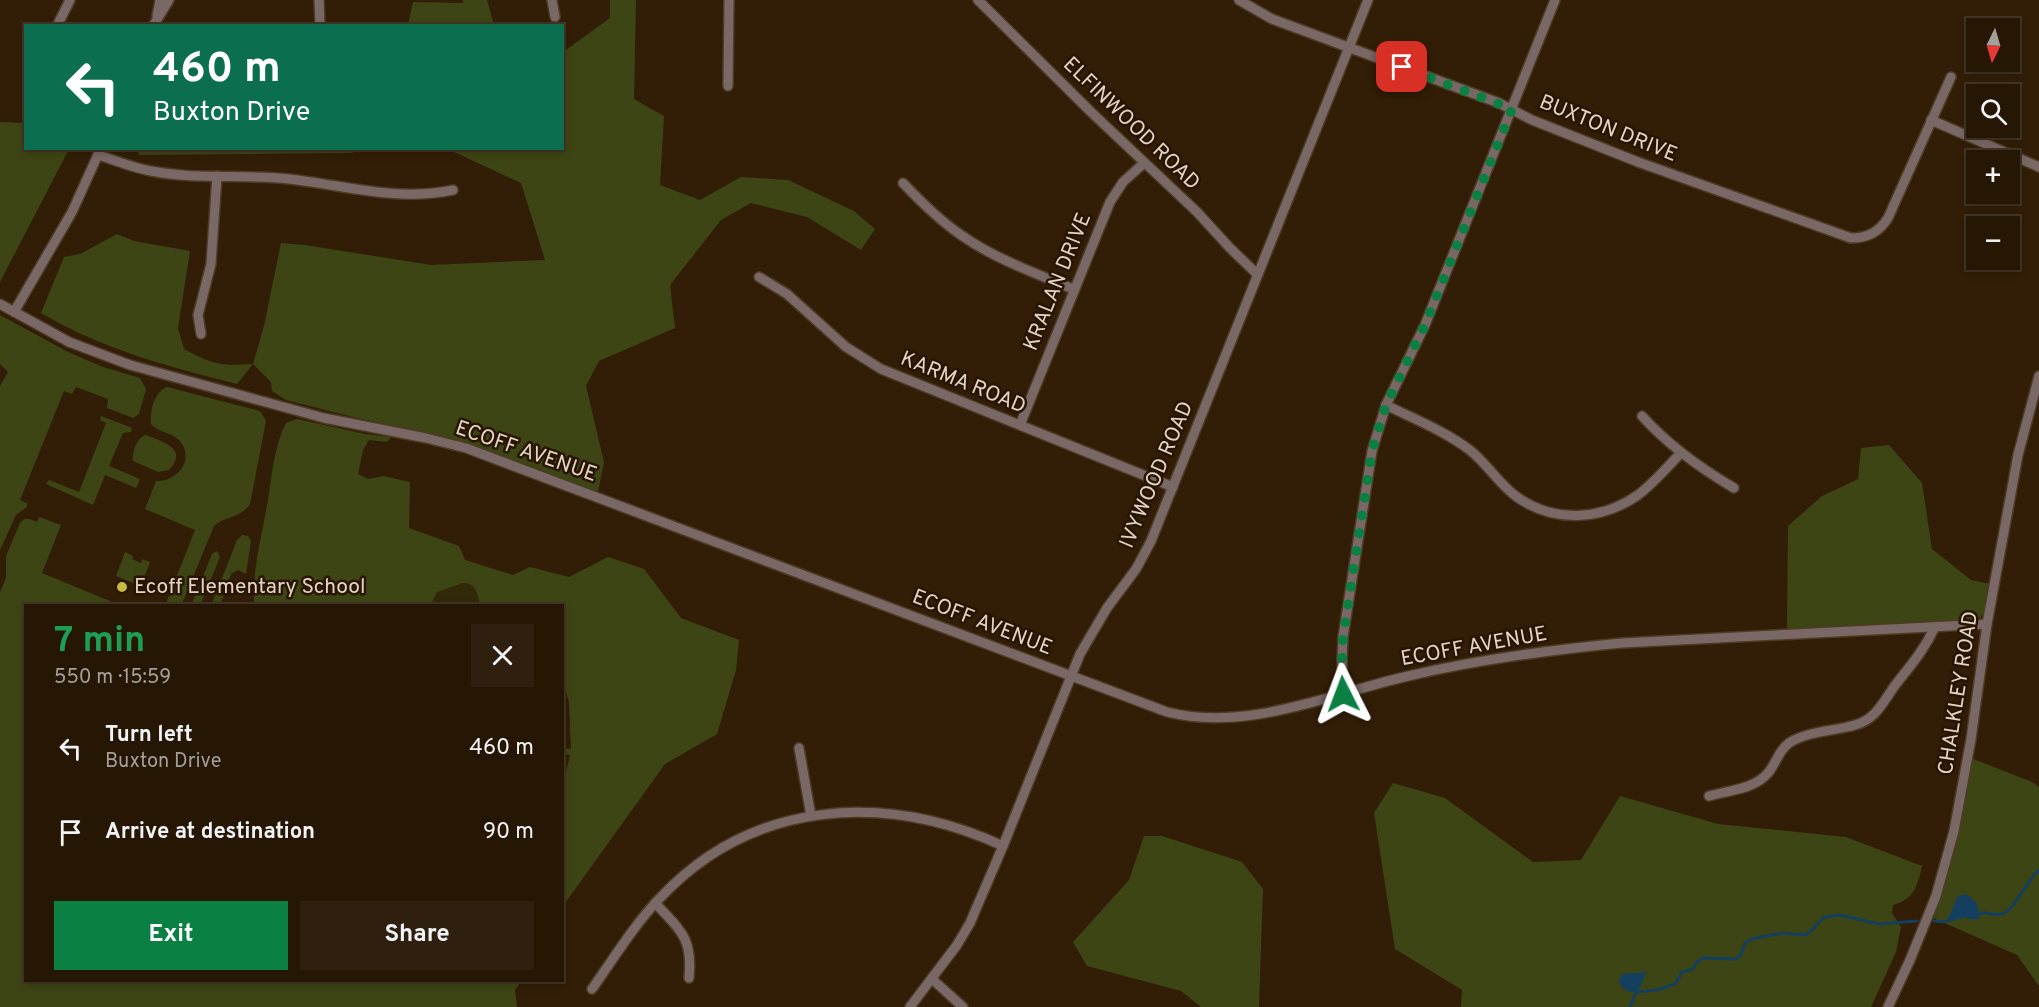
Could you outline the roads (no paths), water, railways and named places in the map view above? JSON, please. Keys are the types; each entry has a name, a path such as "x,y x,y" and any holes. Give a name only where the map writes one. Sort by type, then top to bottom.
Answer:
{"street":[{"path":"58,24 70,0"},
{"path":"155,22 160,0"},
{"path":"155,22 169,0"},
{"path":"319,0 320,24"},
{"path":"552,0 555,17"},
{"path":"728,86 729,0"},
{"name":"ELFINWOOD ROAD","path":"978,0 1197,212 1257,274"},
{"name":"BUXTON DRIVE","path":"1239,0 1272,20 1480,95 1568,135 1851,238 1867,236 1876,231 1888,218 1951,77"},
{"name":"IVYWOOD ROAD","path":"910,1007 957,945 970,923 1070,676 1093,630 1146,552 1368,0"},
{"path":"1343,694 1343,637 1372,451 1386,405 1425,325 1555,0"},
{"path":"1931,120 2039,167"},
{"path":"14,312 72,212 100,152 150,171 292,179 364,191 433,194 453,190"},
{"name":"KRALAN DRIVE","path":"1020,425 1110,202 1123,182 1144,163"},
{"path":"201,334 198,315 211,264 217,176"},
{"path":"903,183 941,220 981,248 1073,289"},
{"name":"KARMA ROAD","path":"759,277 787,294 846,346 881,369 1173,487"},
{"name":"ECOFF AVENUE","path":"0,304 69,342 130,365 324,418 466,448 1167,712 1197,718 1214,719 1256,714 1436,670 1580,647 1987,624"},
{"name":"CHALKLEY ROAD","path":"1888,1007 1936,896 1954,831 1971,739 1987,624 2021,440 2039,376"},
{"path":"1386,405 1461,444 1482,460 1517,497 1557,514 1572,516 1599,514 1623,504 1650,484 1681,453"},
{"path":"1642,416 1662,438 1681,453 1734,488"},
{"path":"1709,796 1759,782 1773,767 1782,750 1796,740 1856,725 1874,715 1897,682 1919,657 1935,627"},
{"path":"799,748 811,816"},
{"path":"592,989 655,903 683,876 721,848 760,830 811,816 858,812 909,816 955,827 1003,846"},
{"path":"655,903 676,925 687,942 691,960 689,978"},
{"path":"932,980 963,1007"}],"water":[{"path":"1966,894 1976,904 1979,910 1978,917 1963,916 1947,921 1958,896"},
{"path":"1646,972 1636,992 1626,990 1619,981 1622,974"}],"waterway":[{"path":"1934,921 1943,922 1964,916 1978,917 1981,913 2006,912 2039,870"},
{"path":"1630,1007 1636,992 1657,990 1675,984 1682,972 1693,969 1696,963 1703,958 1735,959 1741,955 1745,943 1752,939 1782,933 1805,935 1824,917 1840,915 1879,924 1917,921"}],"place":[{"name":"Ecoff Elementary School","path":"122,587"}]}
